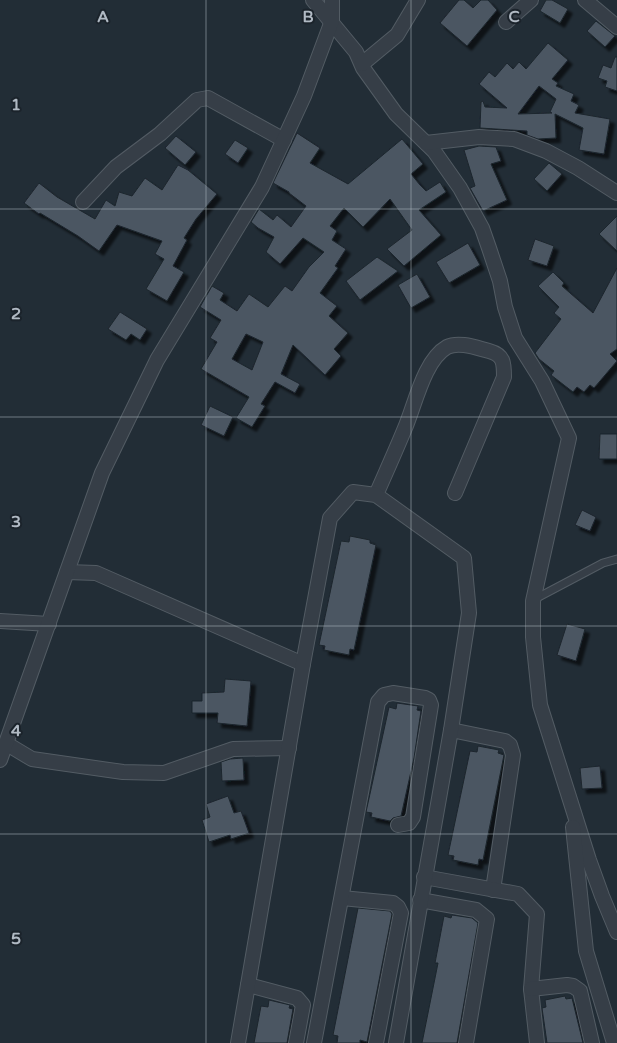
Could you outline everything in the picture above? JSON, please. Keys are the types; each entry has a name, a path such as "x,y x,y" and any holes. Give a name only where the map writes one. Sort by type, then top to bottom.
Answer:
{"street":[{"path":"313,0 356,52 396,114 443,162 460,188 482,228 500,281 504,306 515,338 542,382 569,438 533,600 533,637 540,705 569,799 602,896 617,932"},
{"path":"0,760 102,473 156,360 262,187 304,96 332,21 332,0"},
{"path":"362,64 397,35 418,0"},
{"path":"506,22 531,0"},
{"path":"585,0 617,27"},
{"path":"83,202 116,167 160,134 197,100 208,98 284,140"},
{"path":"426,143 479,137 514,139 546,151 578,168 617,193"},
{"path":"376,495 406,426 421,383 437,356 448,346 466,346 496,353 504,362 504,377 455,493"},
{"path":"238,1043 330,518 353,492 376,495 464,558 469,613 451,730 396,1043"},
{"path":"67,572 96,573 303,664"},
{"path":"0,621 48,624"},
{"path":"314,1043 378,702 384,695 393,693 425,698 429,700 431,705 413,818 409,822 398,825"},
{"path":"451,730 505,741 510,745 513,755 493,890"},
{"path":"7,744 32,759 123,772 164,773 233,750 289,748"},
{"path":"569,799 586,951 614,1043"},
{"path":"424,877 518,894 537,914 531,989 537,1043"},
{"path":"342,898 393,903 398,906 401,913 376,1043"},
{"path":"420,900 476,910 487,919 466,1043"},
{"path":"248,985 297,998 303,1006 296,1043"},
{"path":"531,989 567,985 573,986 580,991 592,1043"}],"lane":[{"path":"533,600 603,563 617,559"}],"building":[{"path":"459,0 464,0 473,8 481,0 488,0 497,10 467,46 440,23"},
{"path":"546,0 552,0 568,9 560,23 540,11"},
{"path":"596,21 615,36 605,47 587,31"},
{"path":"548,43 568,60 552,79 558,83 556,86 574,94 571,101 579,105 575,113 610,119 604,154 579,150 583,128 555,114 556,138 538,139 527,135 527,131 480,128 481,102 483,101 485,107 507,108 479,84 489,72 495,77 507,63 513,69 519,62 526,69","holes":["539,86 556,99 550,112 552,113 518,114"]},
{"path":"615,57 617,57 617,91 605,87 607,81 598,78 603,65 611,68"},
{"path":"297,133 320,148 310,163 348,184 402,139 423,164 411,174 420,185 426,191 440,182 446,192 419,210 441,235 404,266 387,249 412,230 390,199 363,227 344,208 330,226 337,231 332,240 346,249 335,266 338,268 320,293 337,306 329,316 348,333 334,349 341,356 325,375 293,345 281,374 300,384 295,393 275,382 261,404 265,406 252,427 236,418 249,397 201,369 217,342 210,338 221,320 200,307 212,286 224,293 220,300 237,311 249,294 268,307 285,286 292,291 309,267 324,252 303,238 280,264 266,252 274,237 251,222 259,209 273,220 277,215 291,227 306,206 289,192 273,183","holes":["246,334 263,342 252,370 232,359"]},
{"path":"176,136 196,152 185,165 165,148"},
{"path":"235,140 248,148 238,163 225,154"},
{"path":"479,146 496,147 501,161 491,164 507,200 483,211 470,188 475,186 464,150"},
{"path":"549,163 562,174 547,191 534,179"},
{"path":"178,165 188,170 217,194 196,219 184,238 187,240 173,266 184,272 167,301 146,289 164,259 155,254 162,241 117,225 99,251 24,203 39,183 57,197 95,219 106,200 115,206 119,192 132,196 145,178 162,190"},
{"path":"617,216 617,251 599,234"},
{"path":"535,239 554,246 547,266 528,260"},
{"path":"468,243 480,265 449,283 436,262"},
{"path":"377,257 398,271 360,300 346,281"},
{"path":"617,268 617,349 610,354 617,361 594,388 590,385 584,392 577,387 573,392 551,375 554,371 539,359 535,353 561,319 554,313 559,307 538,286 553,272 564,283 562,286 593,313"},
{"path":"417,274 430,297 411,308 398,285"},
{"path":"120,312 147,329 140,340 131,334 126,340 108,329"},
{"path":"210,406 233,417 224,436 201,425"},
{"path":"600,434 617,434 617,459 599,459"},
{"path":"582,510 596,517 590,531 575,525"},
{"path":"350,536 370,540 370,543 376,545 354,650 350,649 349,655 324,650 325,646 319,645 341,541 349,542"},
{"path":"567,624 585,629 576,661 557,655"},
{"path":"225,679 251,681 247,726 217,723 218,713 192,713 192,701 202,701 202,693 224,692"},
{"path":"397,703 418,706 417,710 421,711 414,758 401,816 390,821 371,817 372,813 366,812 389,707 396,709"},
{"path":"478,746 499,750 498,753 504,755 483,860 479,859 478,865 453,860 454,856 448,855 470,751 477,752"},
{"path":"243,758 244,780 222,781 221,762"},
{"path":"600,766 602,788 582,789 580,768"},
{"path":"228,796 234,813 241,811 249,833 231,839 230,835 209,842 202,820 210,817 206,804"},
{"path":"358,908 390,911 392,914 367,1042 360,1040 360,1043 337,1043 338,1036 333,1035"},
{"path":"452,915 472,918 478,923 457,1043 422,1043 438,963 435,963 444,916 451,918"},
{"path":"565,996 566,999 572,998 583,1043 547,1043 542,1008 546,1007 545,1000"},
{"path":"269,1000 290,1005 289,1008 293,1009 287,1043 254,1043 261,1006 268,1007"}]}
